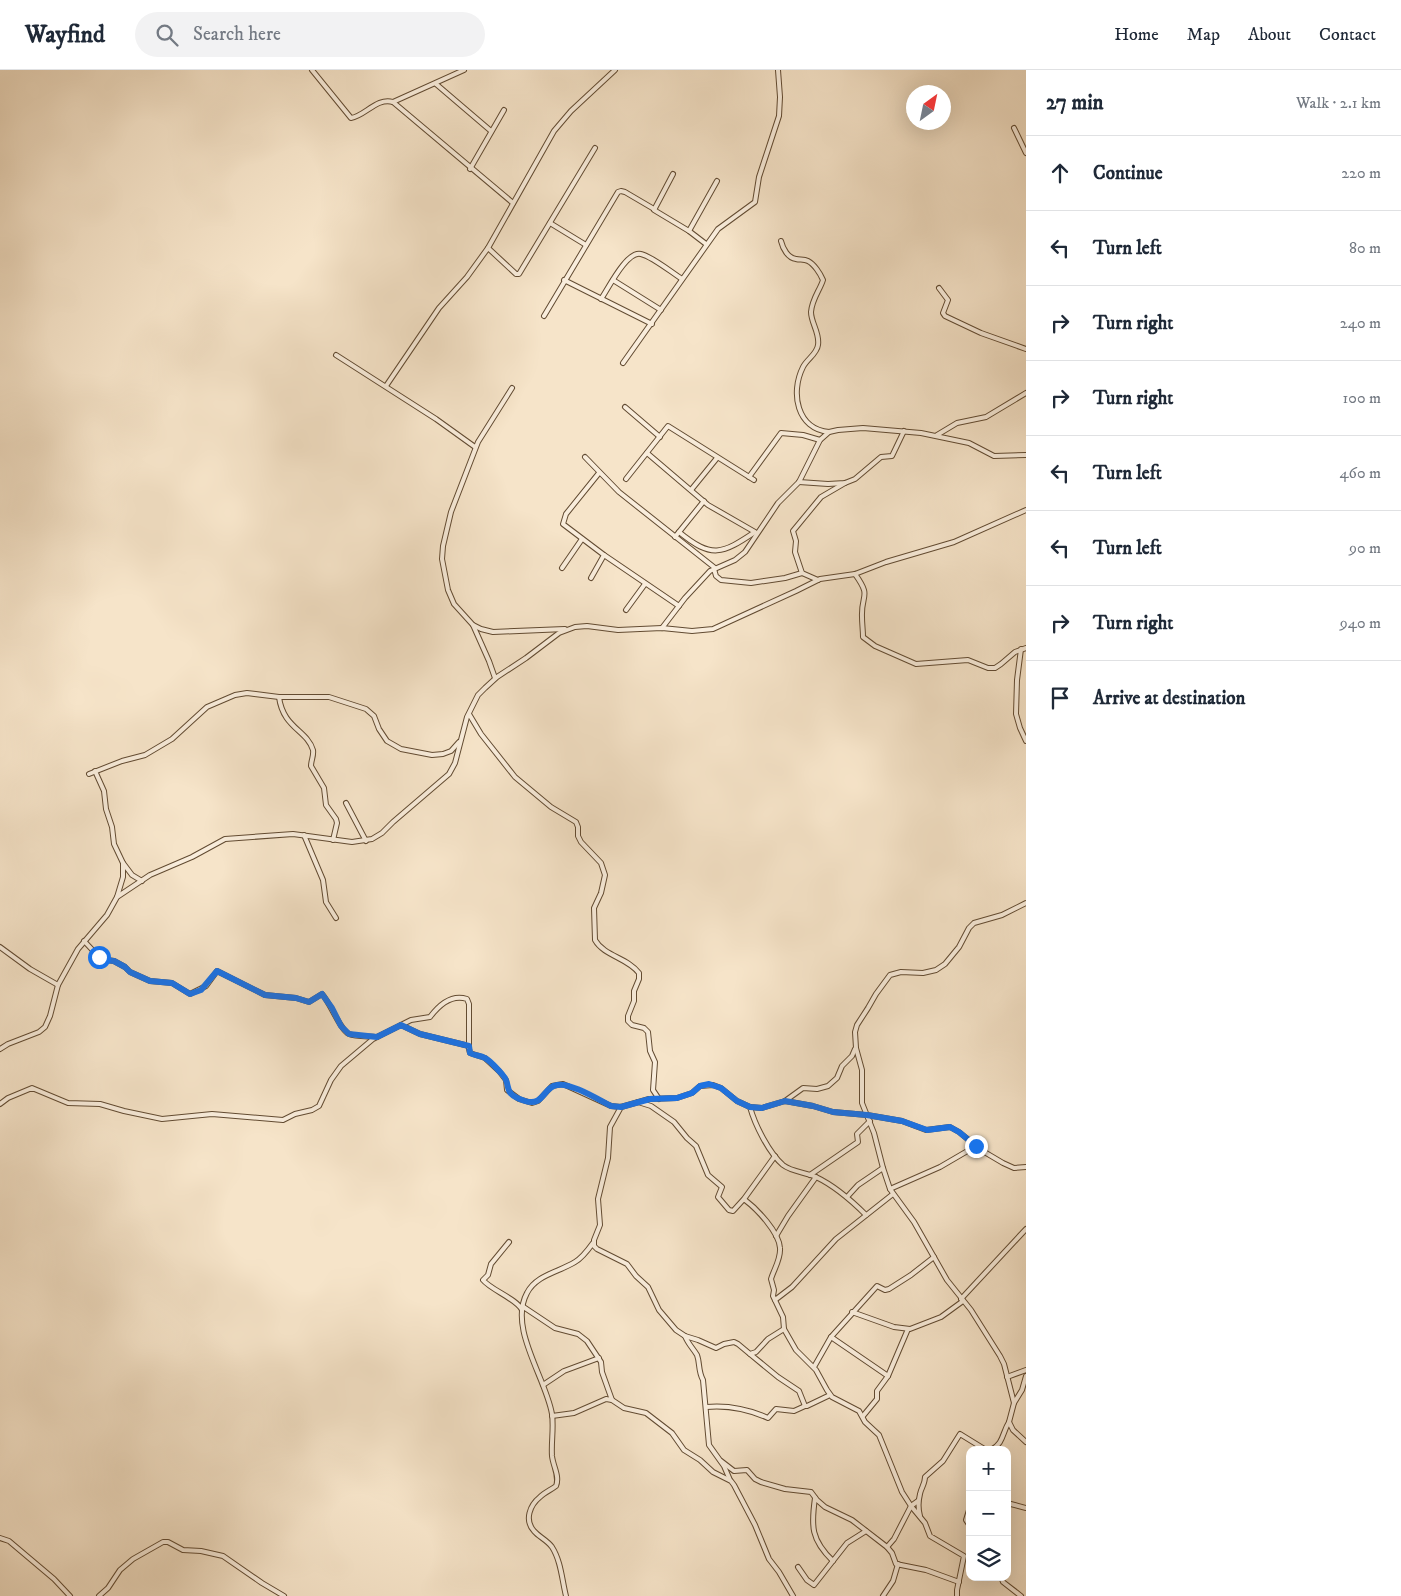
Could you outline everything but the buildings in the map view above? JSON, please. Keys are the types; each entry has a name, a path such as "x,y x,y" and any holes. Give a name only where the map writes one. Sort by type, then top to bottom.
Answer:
{"street":[{"path":"312,70 352,119 377,104 387,100 393,102 470,169 513,203"},
{"path":"393,102 464,70"},
{"path":"386,386 439,308 467,277 488,248 546,144 563,120 615,70"},
{"path":"623,363 662,310 706,244 723,224 755,202 758,178 779,116 778,70"},
{"path":"436,84 491,131"},
{"path":"470,169 504,110"},
{"path":"1014,128 1026,153"},
{"path":"488,248 516,274 519,274 595,148"},
{"path":"654,209 674,174"},
{"path":"689,231 717,181"},
{"path":"544,316 618,192 625,192 654,209 706,244"},
{"path":"550,223 586,245"},
{"path":"781,241 784,249 790,256 795,259 807,260 823,280 815,297 812,311 818,337 818,346 801,372 797,400 800,412 810,425 820,431 830,432 851,428 936,435 975,445 994,456 1026,455"},
{"path":"601,299 628,257 637,253 647,256 682,279"},
{"path":"564,280 652,324"},
{"path":"614,280 662,310"},
{"path":"939,288 948,300 943,313 945,316 1026,349"},
{"path":"336,355 386,386 475,448"},
{"path":"495,678 472,625 451,599 442,559 451,512 475,448 512,388"},
{"path":"936,435 957,423 986,417 1026,394"},
{"path":"625,407 660,437"},
{"path":"626,479 667,427 670,426 717,458 754,480"},
{"path":"802,573 795,552 794,528 821,497 855,479 881,456 892,456 904,431"},
{"path":"662,628 706,575 714,568 735,560 745,552 778,503 799,482 820,440 830,432"},
{"path":"749,477 781,433 803,435 820,440"},
{"path":"647,453 704,501 755,532 738,543 720,551 701,548 679,532"},
{"path":"585,457 619,492 714,568 718,578 721,580 750,583 785,578 802,573 818,580"},
{"path":"691,490 717,458"},
{"path":"599,472 582,493 563,524 645,584 679,606"},
{"path":"799,482 845,483"},
{"path":"675,537 704,501"},
{"path":"472,625 493,632 567,629 587,626 618,630 662,628 692,631 713,629 818,580 855,574 886,562 954,542 1026,510"},
{"path":"562,568 582,539"},
{"path":"591,578 604,555"},
{"path":"855,574 866,594 862,617 863,637 875,646 909,662 922,664 968,660 991,668 1001,664 1016,652 1024,649"},
{"path":"626,610 645,584"},
{"path":"117,897 142,881 225,839 281,834 304,835 352,842 366,840 382,833 445,779 455,763 469,714 478,695 495,678 567,629"},
{"path":"1024,649 1018,680 1016,714 1026,741"},
{"path":"89,774 151,751 172,739 207,707 228,698 247,693 279,697 329,697 366,708 374,716 379,729 388,741 401,749 422,754 443,754 451,751 461,740"},
{"path":"279,697 283,714 308,742 312,750 311,766 324,788 326,805 337,823 333,840"},
{"path":"469,714 481,734 514,777 552,807 576,822 581,842 604,867 604,881 594,908 595,940 601,947 621,958 638,973 639,979 634,991 634,1001 628,1020 632,1025 644,1028 648,1032 650,1051 655,1062 653,1090 658,1099 658,1112"},
{"path":"95,771 104,791 114,844 123,863 132,875 142,881"},
{"path":"346,803 366,840"},
{"path":"304,835 323,880 326,902 336,918"},
{"path":"0,1049 39,1032 45,1027 58,985 72,958 84,940 107,915 117,897 123,877 123,863"},
{"path":"1014,1403 1000,1356 934,1257 914,1222 890,1189 870,1121 862,1103 862,1070 854,1032 887,977 901,972 923,973 936,970 945,964 959,947 974,923 1002,915 1026,903"},
{"path":"84,940 101,959 114,961 130,972 150,981 172,983 190,994 201,990 217,971 269,996 296,998 309,1002 322,994 347,1033 377,1037"},
{"path":"0,947 30,969 58,985"},
{"path":"0,1104 8,1098 32,1088 68,1102 96,1103 162,1119 212,1114 282,1120 295,1114 312,1110 318,1106 331,1080 341,1066 377,1037 416,1019 430,1017 438,1007 452,999 465,998 469,1004 470,1053 485,1058 503,1075 506,1080 507,1090 519,1099 532,1103 538,1101 552,1086 563,1084 615,1108 647,1099 682,1097 692,1093 700,1086 709,1084 721,1088 737,1101 750,1107 762,1108 785,1101 803,1088 817,1089 828,1086 837,1078 842,1066 852,1056 856,1048"},
{"path":"401,1025 420,1034 469,1046"},
{"path":"785,1101 833,1112 867,1115 909,1123 927,1130 950,1127 1010,1167 1026,1167"},
{"path":"638,1102 651,1106 674,1122 696,1146 707,1174 722,1187 718,1197 729,1210 734,1211 775,1156"},
{"path":"566,1596 554,1552 549,1544 533,1531 528,1515 538,1498 558,1484 552,1456 552,1416 543,1385 526,1341 522,1308 527,1292 534,1284 545,1276 574,1263 585,1254 593,1243 600,1226 599,1195 608,1158 610,1127 621,1107"},
{"path":"750,1107 756,1123 775,1156 784,1165 816,1177 847,1197 866,1215"},
{"path":"615,1108 616,1115"},
{"path":"810,1175 858,1142 857,1134 870,1121"},
{"path":"890,1189 940,1167 976,1146"},
{"path":"847,1197 858,1185 883,1168"},
{"path":"776,1236 816,1177"},
{"path":"775,1300 790,1289 836,1238 893,1194"},
{"path":"744,1199 752,1205 776,1236 780,1249 776,1268 771,1279 775,1300 783,1317 784,1329 796,1350 814,1367 830,1395 856,1410 879,1435 886,1449 894,1476 911,1506 926,1525 929,1535 964,1556 957,1596"},
{"path":"852,1312 894,1328 908,1329 921,1326 941,1317 962,1300 1026,1229"},
{"path":"509,1242 491,1264 488,1275 482,1280 505,1297 555,1328 583,1337 599,1358 612,1400"},
{"path":"593,1243 597,1249 627,1264 648,1288 659,1310 676,1330 685,1336 716,1348 726,1343 736,1343 778,1377 799,1390 805,1406"},
{"path":"814,1367 831,1337 877,1286 885,1290 889,1289 934,1257"},
{"path":"750,1354 756,1352 768,1339 784,1329"},
{"path":"863,1416 877,1399 877,1391 888,1376 908,1329"},
{"path":"685,1336 688,1344 698,1357 698,1370 703,1380 709,1445 721,1461 755,1525 769,1559 793,1596"},
{"path":"831,1337 888,1376"},
{"path":"543,1385 564,1371 599,1358"},
{"path":"1007,1377 1026,1370"},
{"path":"996,1446 1000,1443 1003,1432 1009,1422 1014,1403 1022,1390 1026,1376"},
{"path":"706,1407 723,1406 756,1412 768,1418 776,1409 794,1411 830,1395"},
{"path":"552,1416 574,1413 604,1399 612,1400 624,1408 646,1413 672,1433 684,1450 700,1460 713,1472 730,1481"},
{"path":"1009,1422 1013,1430 1026,1442"},
{"path":"920,1517 918,1507 925,1477 942,1461 960,1434 980,1446"},
{"path":"721,1461 734,1471 747,1470 760,1482 785,1489 809,1491 825,1507 842,1514 887,1547 898,1564 926,1570 959,1582"},
{"path":"815,1498 815,1513 812,1520 814,1536 825,1553 833,1561"},
{"path":"887,1547 894,1540 911,1506 919,1500"},
{"path":"1011,1505 1026,1508"},
{"path":"798,1566 807,1580 814,1585 847,1543 866,1531"},
{"path":"0,1538 9,1541 54,1579 70,1596"},
{"path":"98,1596 108,1588 120,1570 133,1559 163,1542 168,1542 183,1550 201,1551 223,1556 262,1584 284,1596"},
{"path":"883,1596 893,1581 898,1564"},
{"path":"1003,1581 1021,1596"}],"route":[{"path":"99,957 104,960 114,961 130,972 150,981 172,983 190,994 206,986 217,971 269,996 296,998 309,1002 322,994 341,1026 349,1034 377,1037 401,1025 420,1034 469,1046 470,1053 485,1058 503,1075 506,1080 507,1090 510,1093 527,1102 538,1101 543,1098 552,1086 563,1084 618,1108 647,1099 666,1100 677,1098 692,1093 700,1086 709,1084 721,1088 737,1101 750,1107 762,1108 785,1101 833,1112 902,1121 927,1130 950,1127 976,1146"}]}
